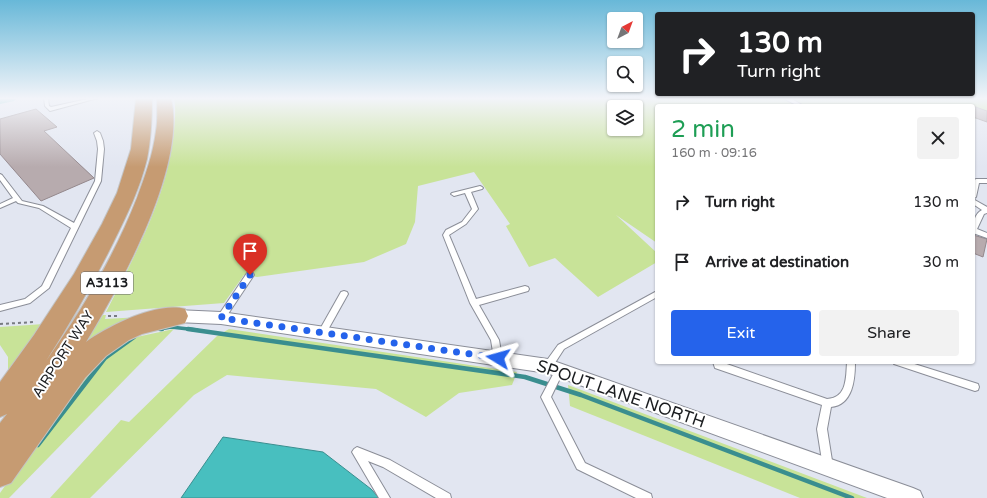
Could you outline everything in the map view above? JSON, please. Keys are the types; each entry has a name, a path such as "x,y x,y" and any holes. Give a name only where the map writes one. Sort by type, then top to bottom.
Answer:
{"highway":[{"name":"AIRPORT WAY","path":"0,404 68,306 94,261 126,194 140,150 144,121"},
{"name":"AIRPORT WAY","path":"0,448 74,339 116,268 149,195 158,165 164,132 164,121"},
{"path":"0,472 75,370 88,355 100,345 127,330 152,320 176,316"}],"street":[{"name":"SPOUT LANE NORTH","path":"176,316 221,318 498,358 554,372 913,498"}],"lane":[{"path":"0,308 27,301 45,288 98,181 100,141 97,133"},
{"path":"0,176 20,202 41,207 75,227"},
{"path":"975,176 984,181"},
{"path":"975,186 976,181 984,181"},
{"path":"454,194 480,188"},
{"path":"467,191 475,209 464,223 448,232 446,235 474,303 495,340 498,358"},
{"path":"0,206 18,198"},
{"path":"975,202 987,210"},
{"path":"975,226 981,213 987,210"},
{"path":"975,231 987,236"},
{"path":"221,318 250,275"},
{"path":"474,303 525,288"},
{"path":"322,333 344,294"},
{"path":"647,498 581,466 546,398 550,391 561,347 655,295"},
{"path":"718,364 827,403 835,404 845,395 851,375 851,364"},
{"path":"903,364 975,387"},
{"path":"827,403 822,429 828,467"},
{"path":"385,498 357,452 386,463 446,498"}],"path":[{"path":"0,324 37,322"}],"green space":[{"path":"175,121 607,121 607,136 643,136 643,121 655,121 655,242 616,215 655,251 655,263 598,297 555,258 529,267 506,226 510,224 474,172 418,186 415,222 406,244 364,262 257,277 244,275 224,303 106,312 149,224 165,179 171,155"},
{"path":"103,315 106,315 105,319 159,316 66,373"},
{"path":"44,324 8,371 8,357 0,345 0,327"},
{"path":"174,329 9,498 0,498 0,493 80,381 118,341"},
{"path":"229,329 517,372 512,385 459,393 426,417 376,389 227,375 194,395 90,498 50,498 121,420 129,422 217,336"},
{"path":"568,385 867,498 800,498 570,406"}],"water":[{"path":"223,437 323,452 371,489 379,498 181,498"}],"building":[{"path":"0,121 50,121 57,127 44,131 94,178 41,201 0,154"},
{"path":"975,236 987,239 983,257 975,254"}],"waterway":[{"path":"162,329 160,329 171,327 197,330"},
{"path":"188,329 525,377 581,395 852,498"},
{"path":"38,445 105,358 134,337"}],"route":[{"path":"250,275 221,318 498,358"}]}
